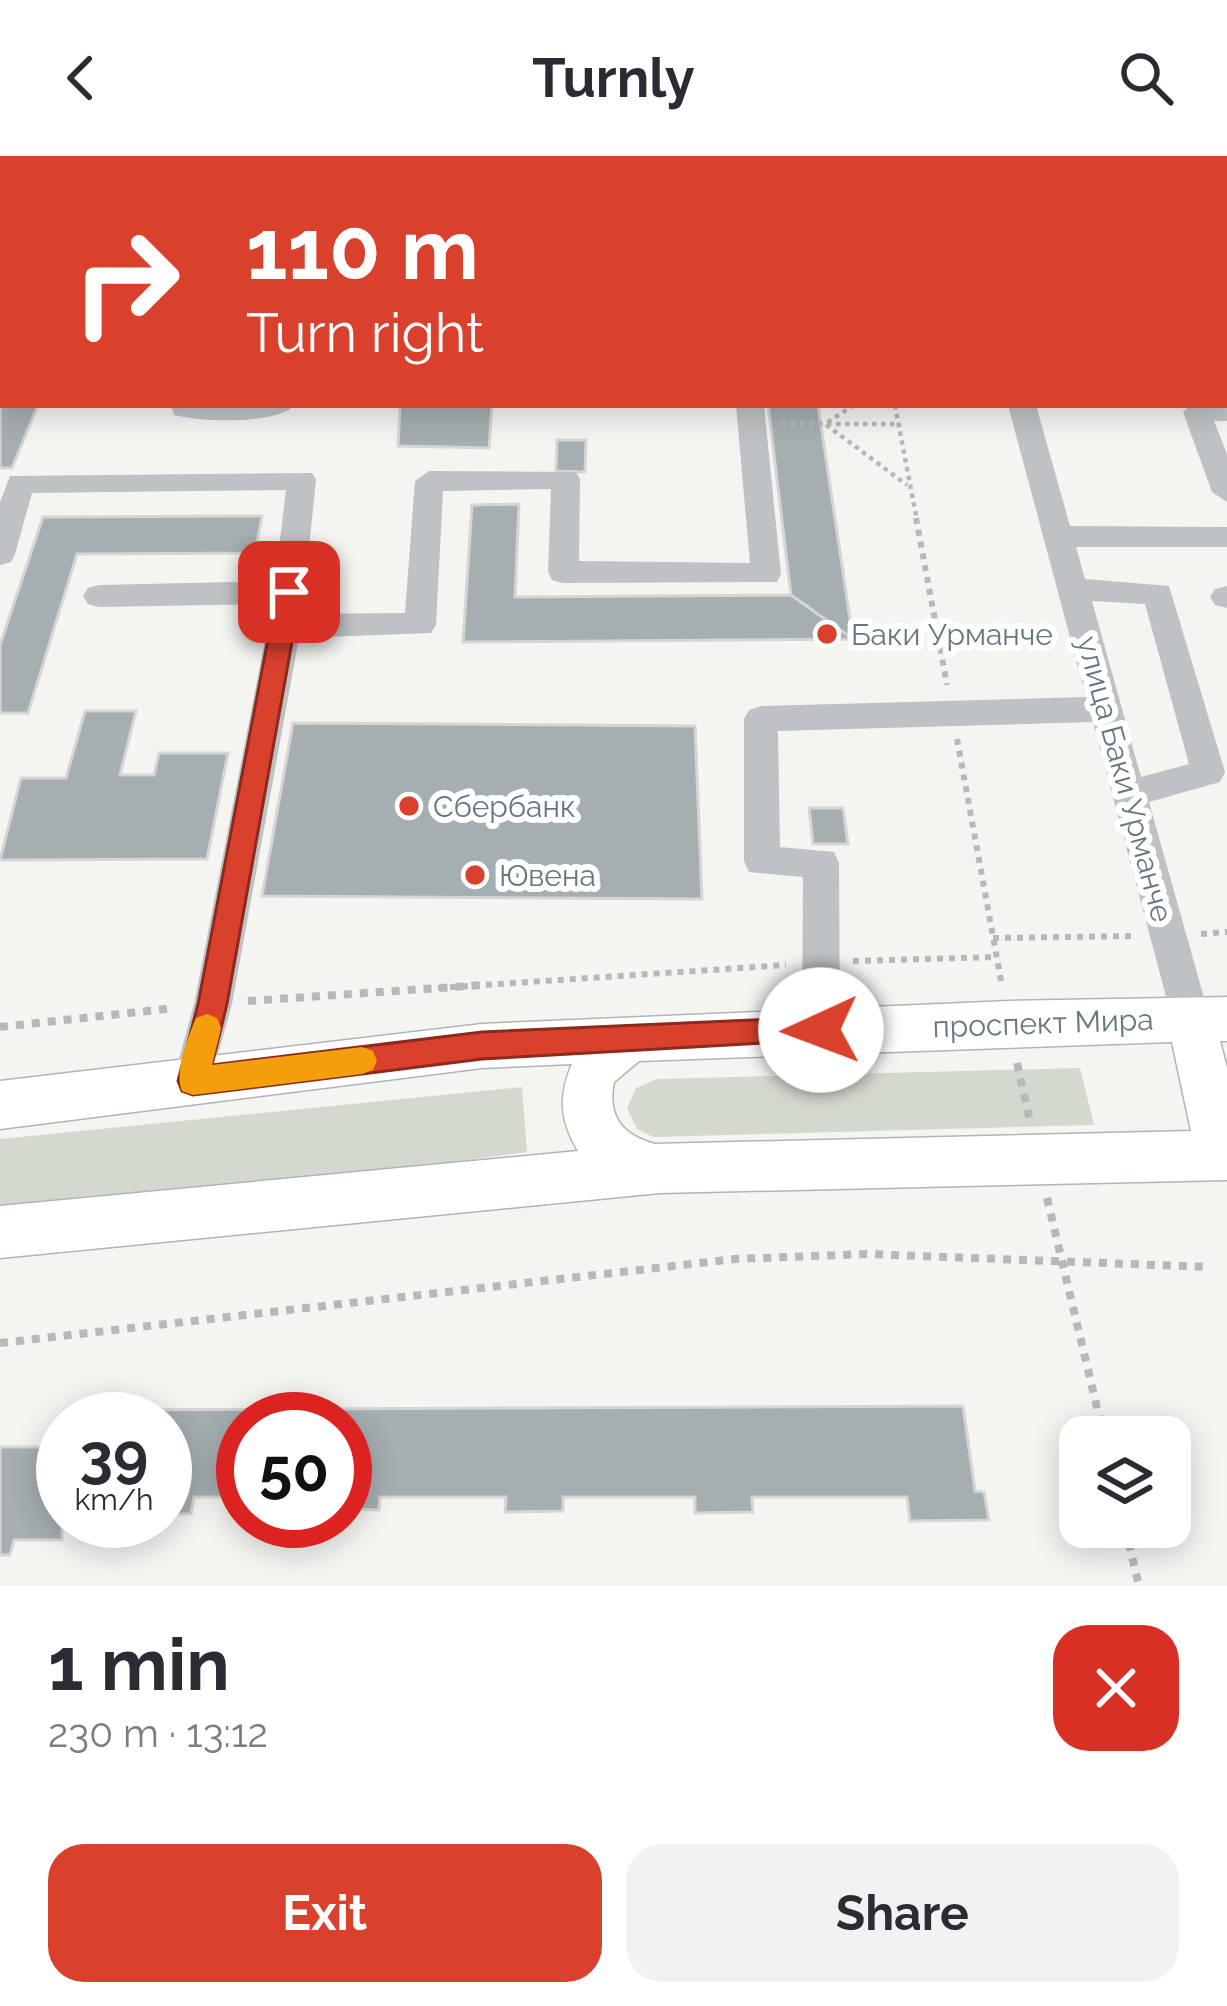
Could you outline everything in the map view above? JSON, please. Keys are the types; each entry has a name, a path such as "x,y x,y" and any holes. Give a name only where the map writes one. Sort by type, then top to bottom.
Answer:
{"main road":[{"name":"проспект Мира","path":"0,1105 482,1046 1209,1019"},
{"name":"улица Баки Урманче","path":"1209,1019 1226,1161"},
{"path":"650,1037 624,1043 602,1058 589,1079 585,1104 592,1129 608,1150 633,1164 660,1168"},
{"path":"0,1232 660,1168 1037,1157 1226,1161"}],"street":[{"path":"184,408 207,413 253,408"},
{"name":"улица Баки Урманче","path":"1023,408 1168,935 1209,1019"},
{"path":"1227,412 1195,408 1227,491"},
{"path":"285,626 421,625 429,481 566,478 563,572 766,574 751,414"},
{"path":"0,554 10,483 302,480 285,626 213,1004 193,1081"},
{"path":"1058,536 1227,537"},
{"path":"1072,589 1158,594 1196,728 1208,772 1129,794"},
{"path":"99,596 289,592"},
{"path":"821,1030 821,863 762,861 760,719 1105,709"}],"path":[{"path":"825,424 849,408"},
{"path":"895,408 1009,1023 1099,1416"},
{"path":"751,414 825,424 898,424"},
{"path":"825,424 910,487"},
{"path":"994,938 1227,932"},
{"path":"0,1027 213,1004 821,963 997,957"},
{"path":"0,1343 736,1259 866,1254 1209,1267"},
{"path":"1130,1548 1139,1586"}],"shaded area":[{"path":"1080,1068 1094,1125 653,1137 637,1129 627,1108 636,1088 657,1079"},
{"path":"522,1087 527,1152 0,1223 0,1139"}],"building":[{"path":"0,408 37,408 12,468 0,468"},
{"path":"400,408 492,408 489,448 398,446"},
{"path":"768,408 818,408 853,639 791,595"},
{"path":"557,440 586,440 585,472 556,471"},
{"path":"519,504 515,597 791,595 853,639 463,642 472,505"},
{"path":"262,516 255,553 77,554 28,713 0,713 0,645 43,517"},
{"path":"85,711 136,711 120,775 154,775 159,753 228,753 207,859 0,860 21,778 66,778"},
{"path":"293,723 695,726 702,899 262,896"},
{"path":"809,808 843,808 848,844 813,844"},
{"path":"963,1406 975,1491 984,1492 989,1520 910,1521 907,1497 752,1497 753,1512 695,1513 695,1497 563,1497 563,1511 505,1512 506,1497 380,1497 379,1510 372,1510 372,1409"},
{"path":"216,1409 216,1497 194,1497 192,1508 192,1410"},
{"path":"0,1447 36,1447 36,1540 14,1540 10,1555 0,1555"}],"slow traffic":[{"path":"207,1028 193,1081 362,1061"}],"place":[{"name":"Баки Урманче","path":"827,634"},
{"name":"Сбербанк","path":"409,806"},
{"name":"Ювена","path":"475,875"}],"route":[{"path":"289,592 213,1004 193,1081 482,1046 821,1030"}]}
